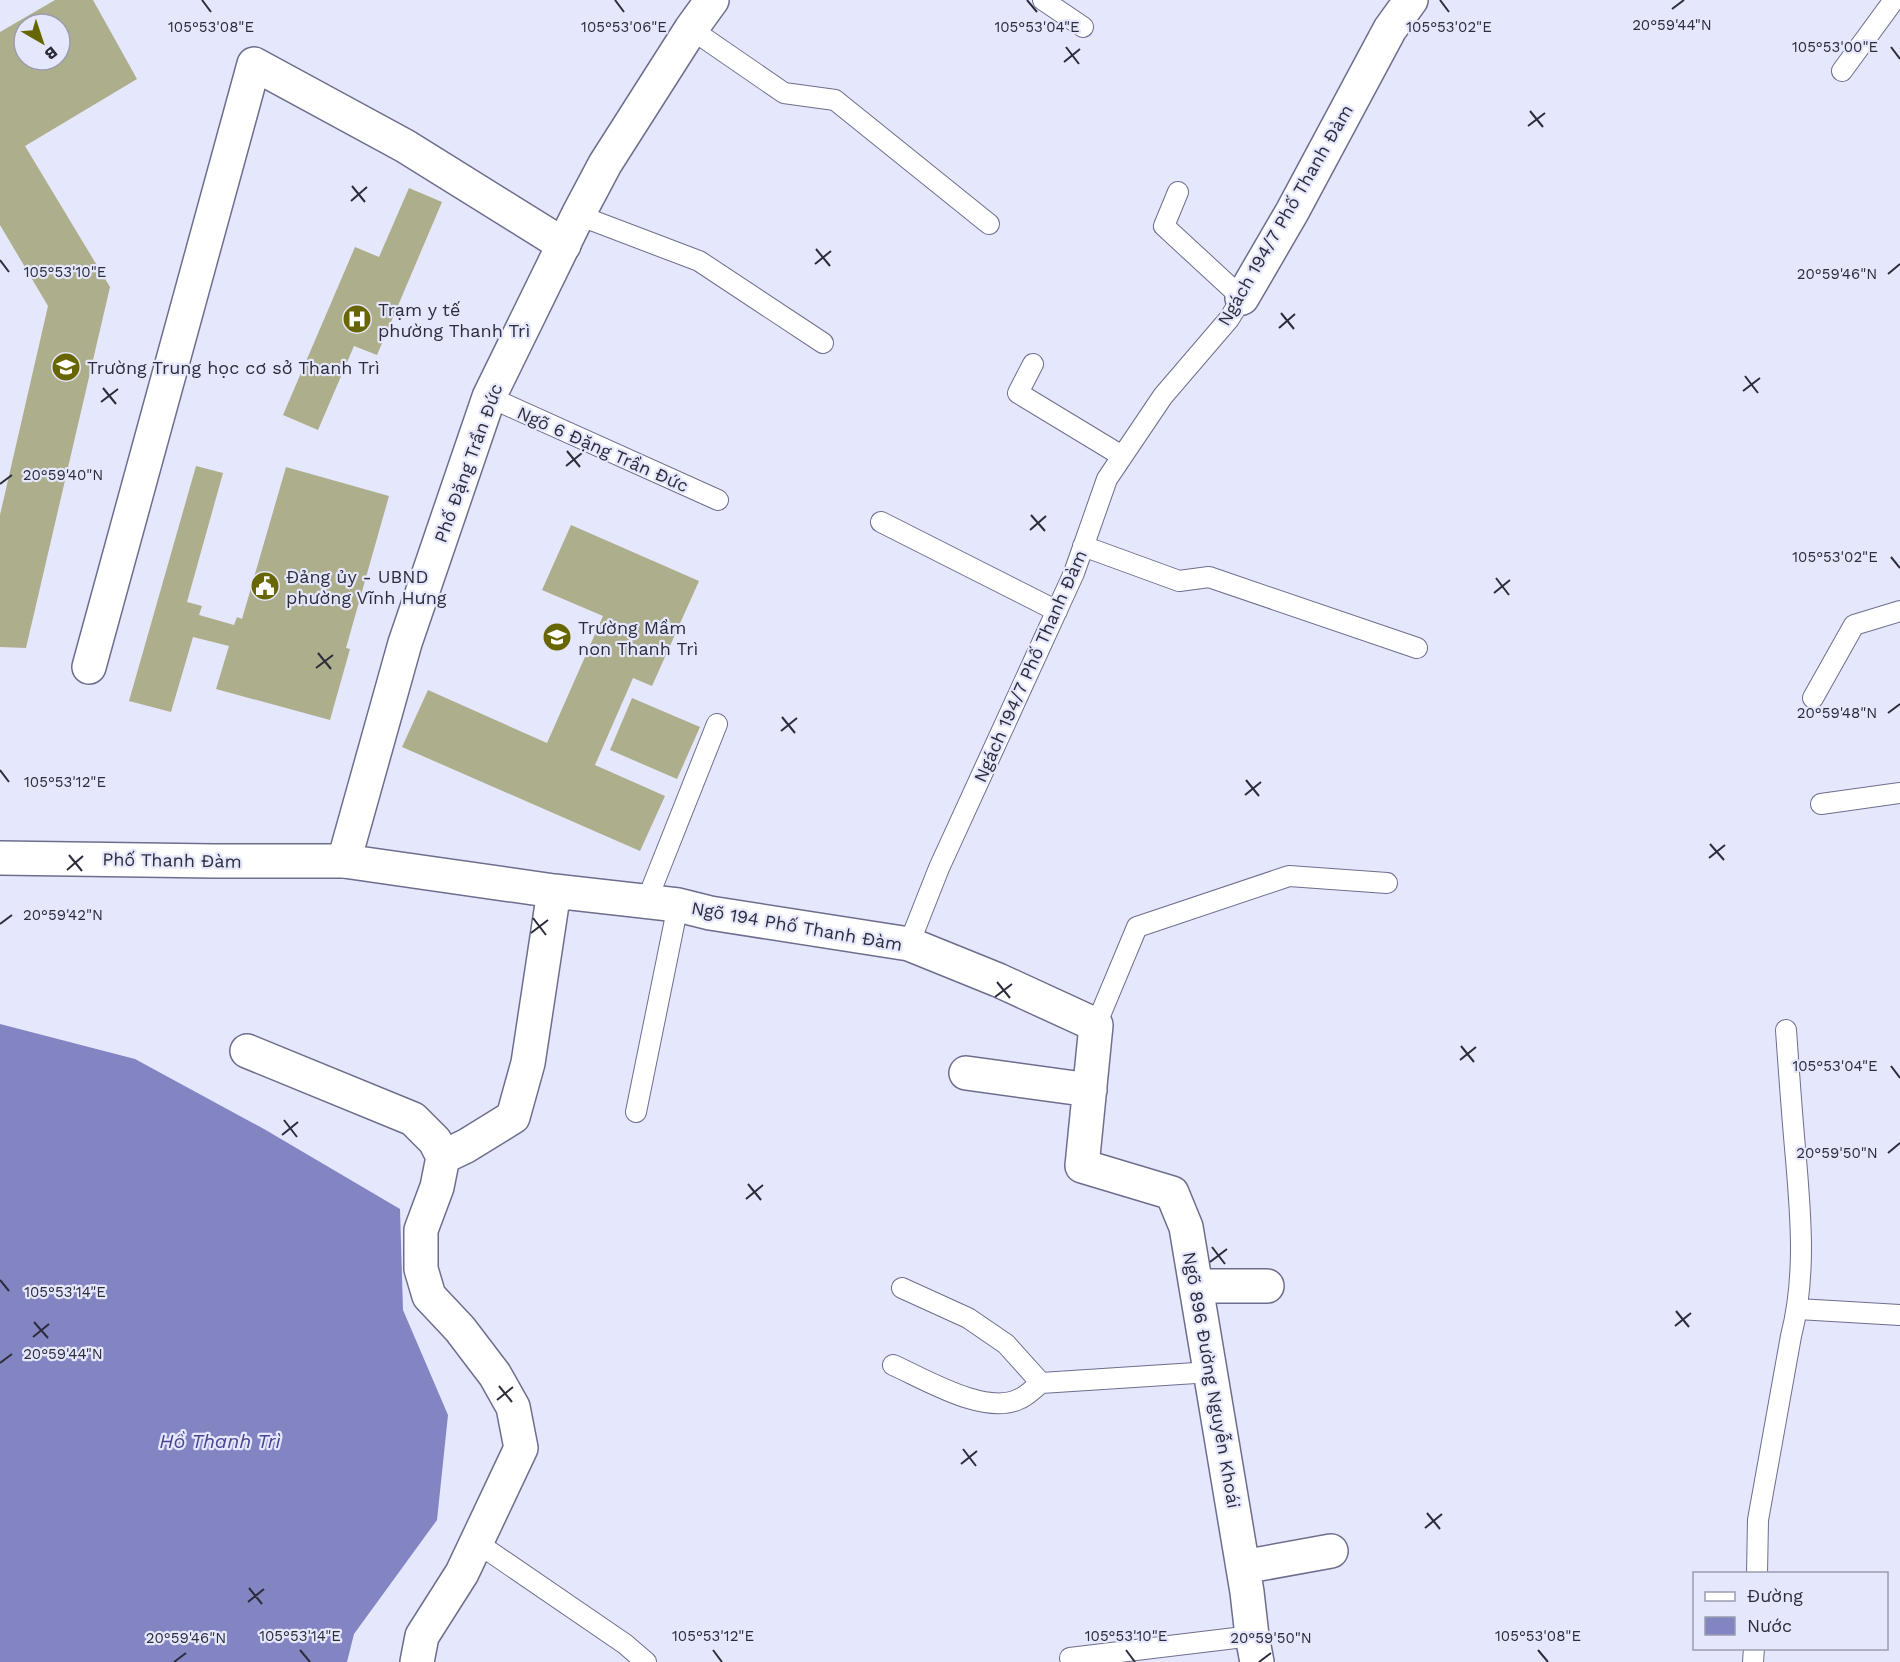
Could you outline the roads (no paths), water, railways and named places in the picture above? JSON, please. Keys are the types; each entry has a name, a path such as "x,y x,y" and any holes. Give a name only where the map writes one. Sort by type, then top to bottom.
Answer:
{"street":[{"name":"Phố Đặng Trần Đức","path":"344,861 405,643 489,397 605,164 712,0"},
{"name":"Ngách 194/7 Phố Thanh Đàm","path":"1242,298 1292,212 1390,29 1411,0"},
{"path":"89,667 254,64 405,146 564,245"},
{"name":"Phố Thanh Đàm","path":"0,858 344,861"},
{"name":"Ngõ 194 Phố Thanh Đàm","path":"344,861 554,891 678,904 710,913 909,944 998,980 1096,1025"},
{"path":"442,1157 466,1146 513,1117 528,1063 554,891"},
{"path":"966,1073 1090,1090 1096,1025"},
{"path":"247,1051 413,1119 435,1141 442,1157 437,1187 421,1230 421,1269 429,1296 460,1329 495,1375 513,1407 521,1448 462,1573 422,1636 417,1662"},
{"name":"Ngõ 896 Đường Nguyễn Khoái","path":"1090,1090 1083,1166 1172,1193 1186,1227 1243,1567 1254,1649"},
{"path":"1196,1286 1267,1286"},
{"path":"1243,1567 1331,1551"}],"lane":[{"path":"1043,0 1083,27"},
{"path":"1842,71 1894,0"},
{"path":"691,29 784,93 835,100 989,224"},
{"path":"1178,192 1164,226 1242,298"},
{"path":"578,215 699,261 824,343"},
{"name":"Ngách 194/7 Phố Thanh Đàm","path":"909,944 939,868 1074,573 1107,479 1163,396 1230,319 1242,298"},
{"path":"1033,364 1018,393 1122,456"},
{"name":"Ngõ 6 Đặng Trần Đức","path":"489,397 718,500"},
{"path":"881,522 1057,611"},
{"path":"1083,546 1179,581 1209,577 1417,648"},
{"path":"1814,698 1854,625 1900,611"},
{"path":"647,900 717,724"},
{"path":"1821,804 1900,793"},
{"path":"1096,1025 1137,927 1289,876 1387,883"},
{"path":"636,1112 678,904"},
{"path":"1757,1572 1758,1520 1791,1336 1798,1309 1802,1269 1799,1193 1786,1030"},
{"path":"902,1288 968,1318 1006,1344 1041,1383"},
{"path":"1798,1309 1900,1315"},
{"path":"893,1365 975,1401 992,1404 1018,1400 1041,1383 1211,1372"},
{"path":"476,1542 625,1644 646,1662"},
{"path":"1070,1658 1254,1649"}],"water":[{"name":"Hồ Thanh Trì","path":"0,1024 135,1059 264,1129 400,1209 403,1310 448,1415 437,1520 354,1634 347,1662 0,1662"}],"place":[{"name":"Trạm y tế phường Thanh Trì","path":"357,319"},
{"name":"Trường Trung học cơ sở Thanh Trì","path":"66,367"},
{"name":"Đảng ủy - UBND phường Vĩnh Hưng","path":"265,586"},
{"name":"Trường Mầm non Thanh Trì","path":"557,637"}]}
